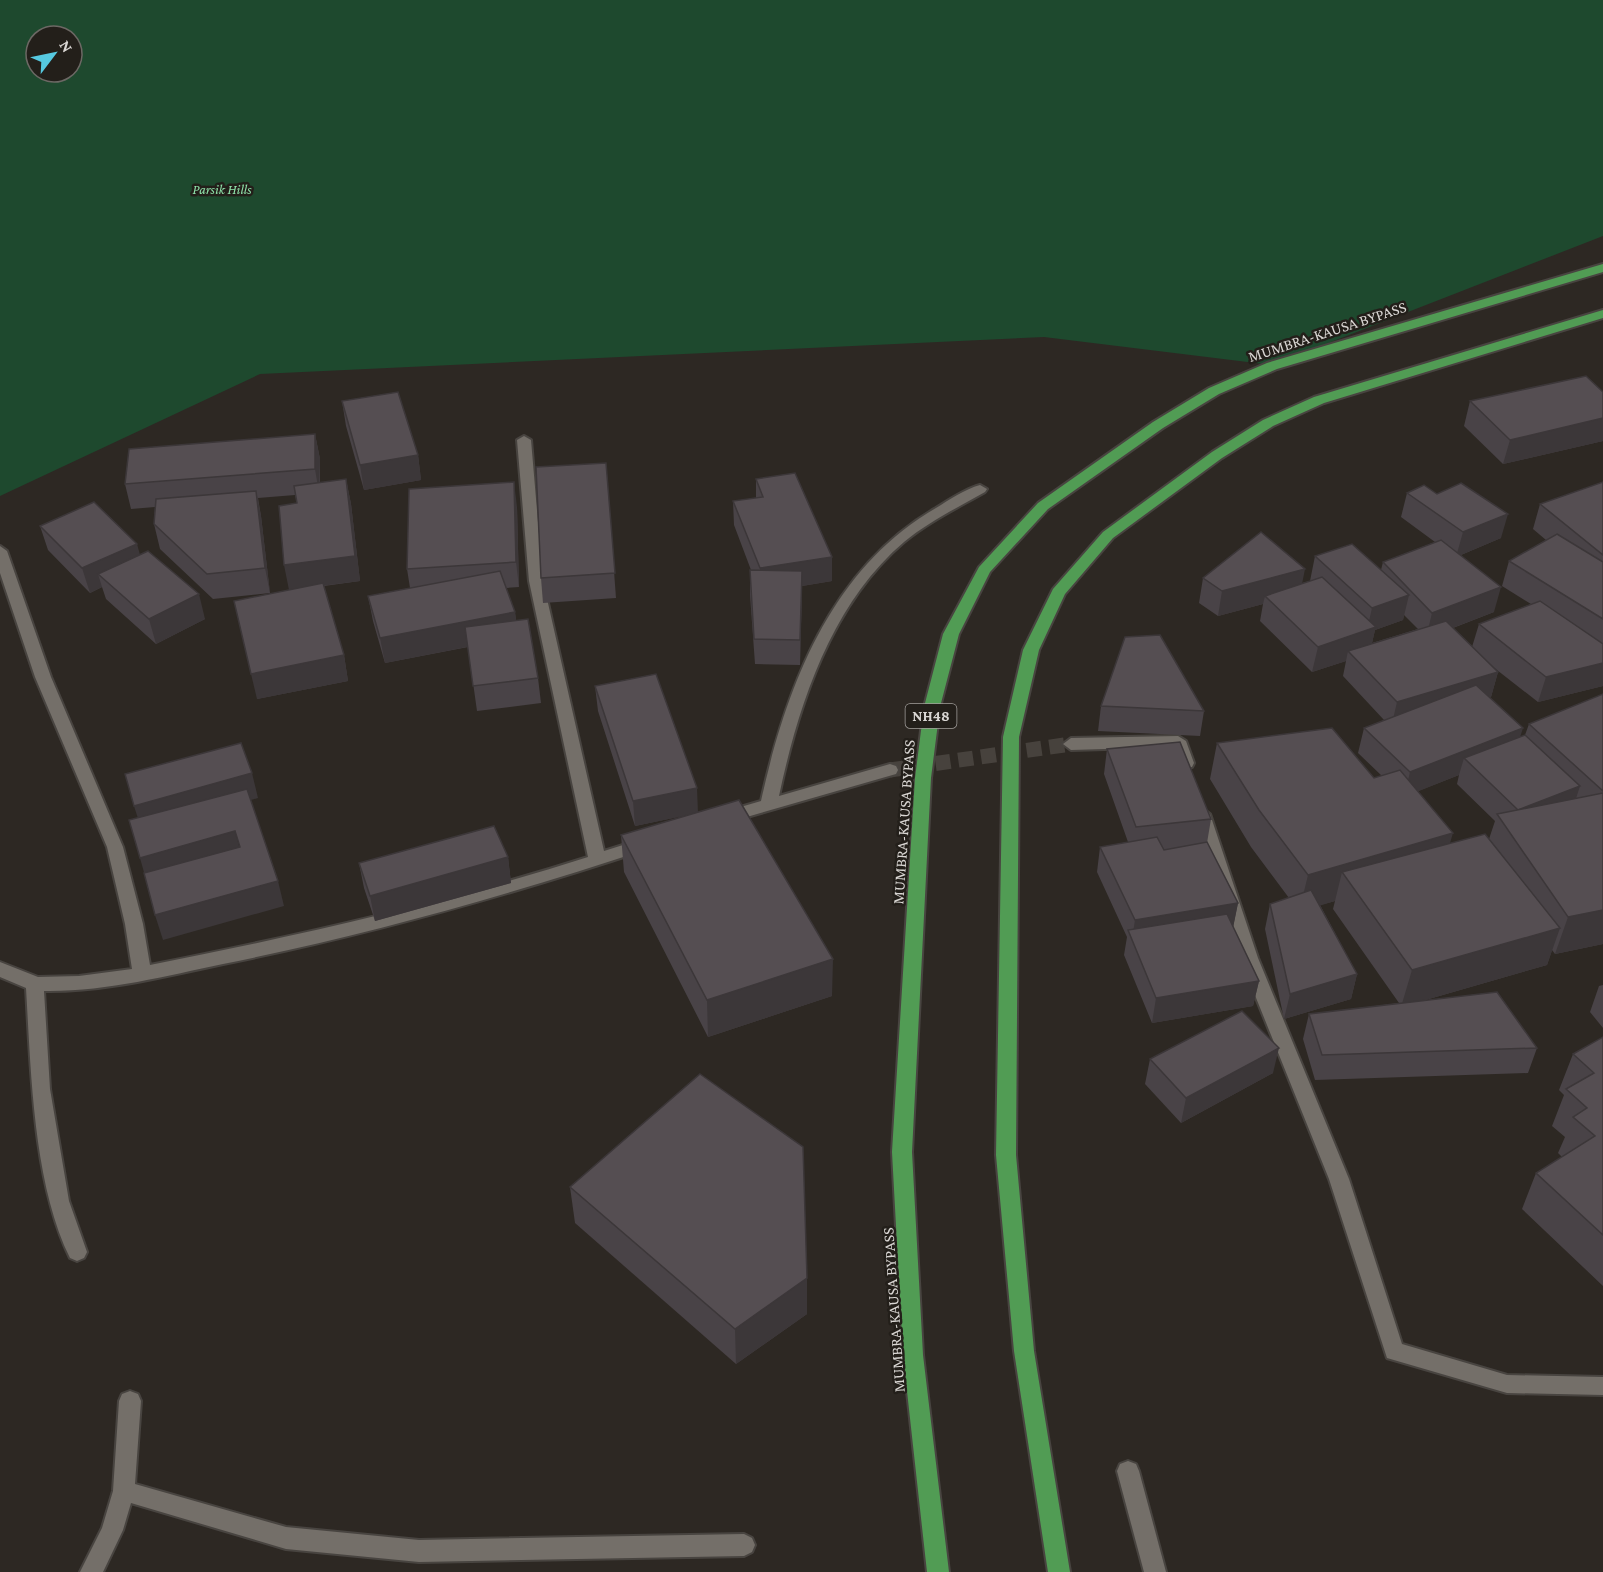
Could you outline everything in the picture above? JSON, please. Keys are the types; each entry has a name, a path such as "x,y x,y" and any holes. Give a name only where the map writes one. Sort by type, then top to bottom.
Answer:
{"highway":[{"name":"MUMBRA-KAUSA BYPASS","path":"938,1572 914,1354 902,1152 923,778 932,706 951,634 984,570 1043,506 1158,425 1214,391 1272,366 1603,268"},
{"path":"1059,1572 1024,1351 1006,1155 1011,737 1031,650 1058,592 1108,536 1217,455 1268,423 1319,400 1603,314"}],"street":[{"path":"524,440 536,581 597,860"},
{"path":"768,804 780,747 801,687 836,619 865,575 888,548 922,522 980,489"},
{"path":"0,551 43,677 115,847 134,924 142,973"},
{"path":"1071,744 1178,741 1249,958 1339,1179 1394,1351 1507,1384 1603,1386"},
{"path":"713,822 890,770"},
{"path":"0,969 35,984 64,984 142,973 281,946 479,896 659,840"},
{"path":"35,984 41,1089 59,1201 77,1252"},
{"path":"91,1572 112,1530 124,1491 130,1401"},
{"path":"1128,1471 1155,1572"},
{"path":"124,1491 286,1538 419,1551 744,1545"}],"green space":[{"name":"Parsik Hills","path":"0,0 1603,0 1603,236 1272,365 1044,337 260,374 0,496"}],"building":[{"path":"1586,376 1603,392 1603,418 1510,440 1470,401"},
{"path":"398,392 418,455 360,465 342,401"},
{"path":"315,434 315,469 125,484 129,449"},
{"path":"606,463 615,573 541,578 536,467"},
{"path":"795,473 832,557 760,568 733,501 763,497 756,479"},
{"path":"346,479 355,556 284,565 279,506 297,503 294,486"},
{"path":"514,482 516,562 407,569 409,489"},
{"path":"1603,482 1603,555 1540,504"},
{"path":"1461,483 1508,514 1463,532 1407,493 1424,485 1437,494"},
{"path":"256,491 265,568 207,574 154,524 156,499"},
{"path":"94,502 137,544 82,568 40,526"},
{"path":"1261,532 1305,569 1222,591 1203,578"},
{"path":"1557,534 1603,562 1603,619 1509,561"},
{"path":"1441,540 1501,587 1432,613 1383,562"},
{"path":"1352,544 1409,595 1372,608 1315,556"},
{"path":"148,551 199,594 149,619 98,574"},
{"path":"750,570 802,571 800,640 754,639"},
{"path":"500,571 515,612 380,638 368,596"},
{"path":"1322,577 1376,627 1318,647 1265,596"},
{"path":"323,583 344,655 251,674 234,601"},
{"path":"1540,601 1603,644 1603,663 1546,677 1479,624"},
{"path":"528,619 538,678 473,686 465,627"},
{"path":"1446,621 1498,672 1397,702 1348,651"},
{"path":"1160,635 1204,711 1101,706 1125,637"},
{"path":"656,674 697,788 633,801 595,686"},
{"path":"1476,685 1523,728 1410,772 1364,728"},
{"path":"1603,694 1603,791 1529,724"},
{"path":"1332,728 1374,778 1400,770 1453,833 1308,875 1259,810 1217,743"},
{"path":"1525,735 1580,786 1518,810 1464,758"},
{"path":"1180,742 1211,819 1136,827 1107,749"},
{"path":"241,743 252,773 134,806 125,774"},
{"path":"247,789 278,881 155,915 144,873 240,847 235,831 140,858 129,820"},
{"path":"1603,793 1603,910 1568,917 1497,814"},
{"path":"739,800 833,959 707,1000 621,835"},
{"path":"494,826 508,857 370,896 359,863"},
{"path":"1485,834 1560,928 1412,970 1342,872"},
{"path":"1157,837 1164,850 1207,842 1238,903 1135,920 1100,847"},
{"path":"1311,890 1357,974 1290,994 1270,904"},
{"path":"1227,914 1259,981 1156,998 1128,930"},
{"path":"1497,992 1537,1048 1322,1055 1309,1014"},
{"path":"1242,1011 1279,1048 1186,1098 1150,1059"},
{"path":"1603,1037 1603,1235 1536,1173 1595,1136 1573,1117 1587,1108 1566,1089 1594,1073 1573,1054"},
{"path":"700,1074 803,1147 807,1278 735,1329 570,1187"}],"tunnel":[{"path":"890,770 1071,744"}]}
